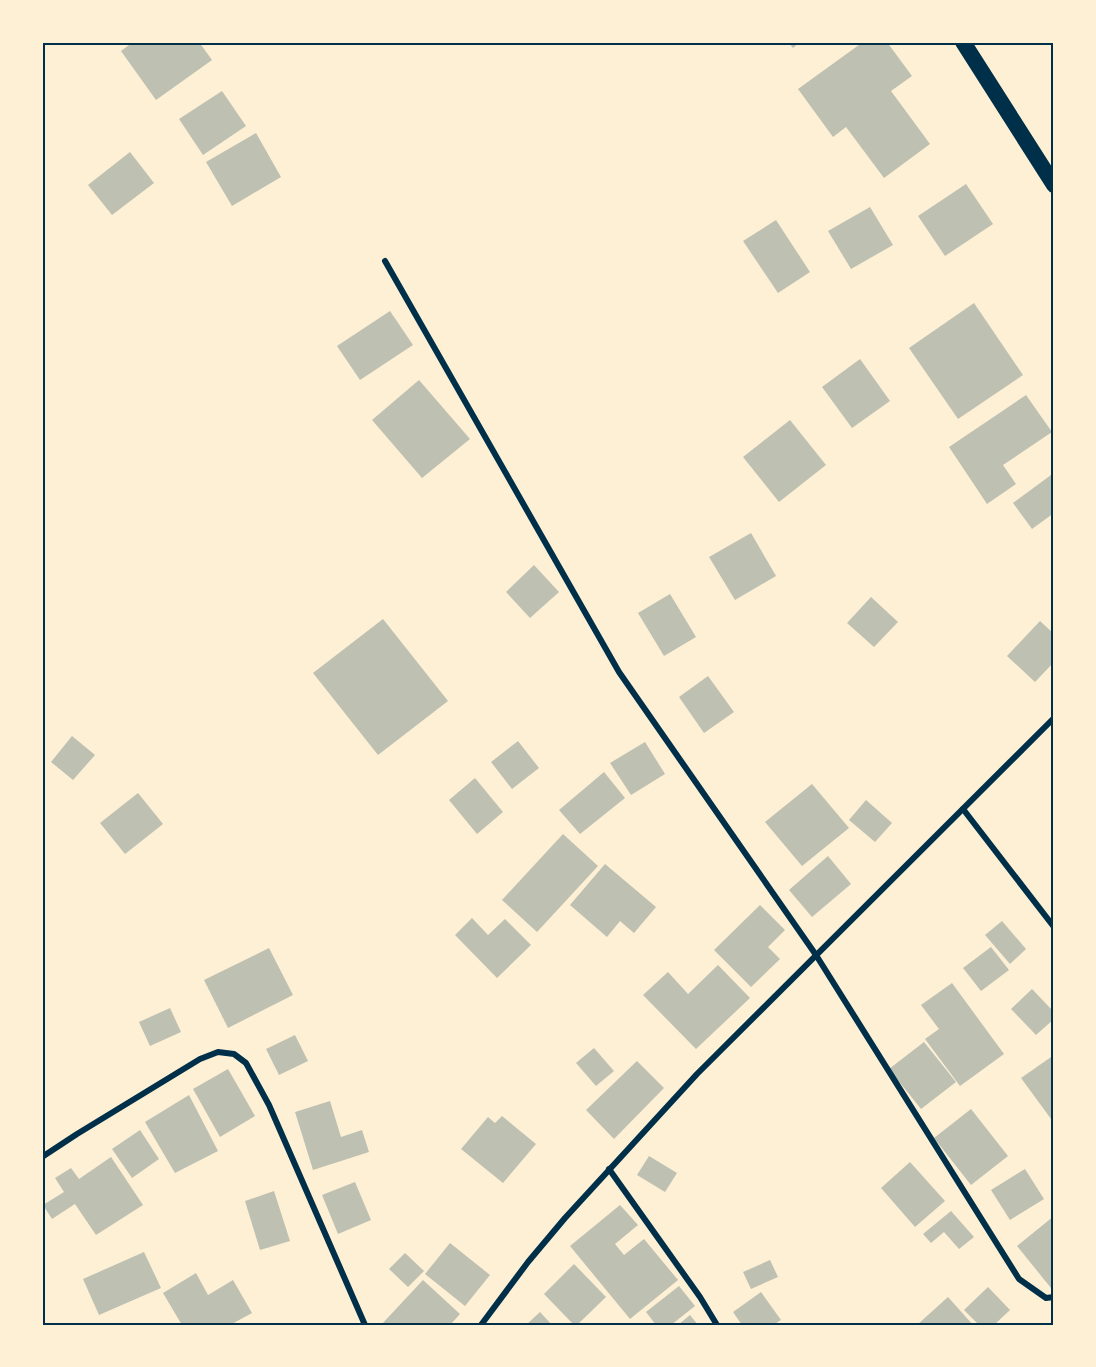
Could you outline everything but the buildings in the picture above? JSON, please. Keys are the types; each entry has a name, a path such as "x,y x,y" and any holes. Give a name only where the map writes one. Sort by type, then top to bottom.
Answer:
{"highway":[{"path":"963,42 1054,185"}],"street":[{"path":"385,261 619,672 816,955 1019,1279 1046,1298 1054,1297"},
{"path":"481,1325 528,1262 609,1169 697,1074 1054,718"},
{"path":"963,810 1054,927"},
{"path":"42,1157 200,1059 218,1052 234,1054 246,1063 269,1105 365,1325"},
{"path":"609,1169 687,1278 717,1325"}]}
